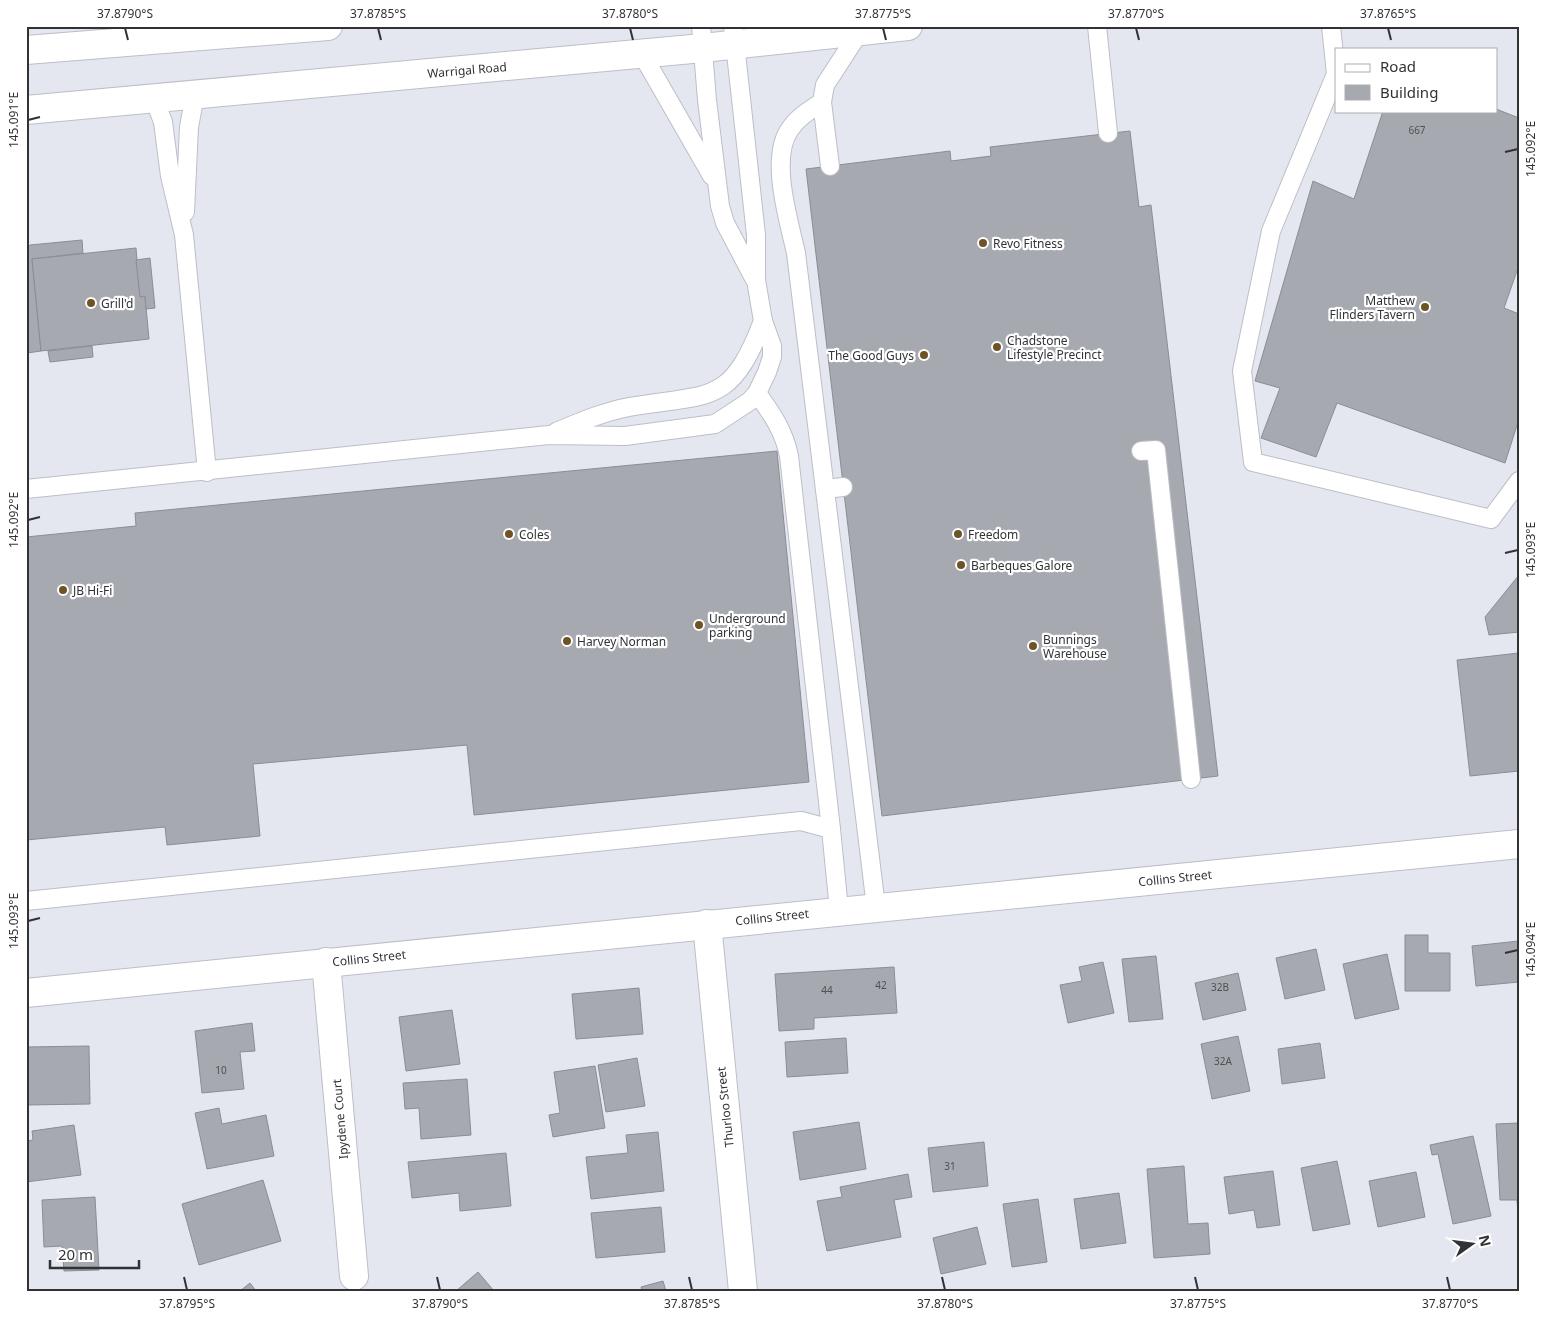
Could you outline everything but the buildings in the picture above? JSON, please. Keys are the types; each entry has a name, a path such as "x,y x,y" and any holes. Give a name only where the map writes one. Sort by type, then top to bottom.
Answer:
{"main road":[{"path":"26,50 328,26"},
{"name":"Warrigal Road","path":"26,110 642,54 702,37 860,31 908,26"},
{"name":"Collins Street","path":"26,993 839,910 1519,844"},
{"name":"Thurloo Street","path":"707,924 743,1291"},
{"name":"Ipydene Court","path":"326,962 354,1276"}],"lane":[{"path":"1097,26 1108,132"},
{"path":"1331,26 1335,64"},
{"path":"830,166 822,102 829,76 860,31"},
{"path":"26,489 207,472 549,434 625,436 695,428 714,424 735,413 757,393 772,357 769,335 762,321 756,280 756,236 734,35"},
{"path":"702,37 707,100 718,188 725,223 756,280"},
{"path":"642,54 709,167 718,188"},
{"path":"1335,76 1271,230 1242,371 1252,462 1491,519 1519,481"},
{"path":"184,235 189,127 195,95"},
{"path":"154,98 163,122 170,176 184,235 207,472"},
{"path":"822,102 800,117 788,131 782,146 781,164 786,204 796,253 876,907"},
{"path":"549,434 600,415 628,408 696,399 714,392 741,368 750,354 762,321"},
{"path":"757,393 778,421 785,438 789,456 839,910"},
{"path":"1141,452 1156,450 1191,779"},
{"path":"825,490 843,487"},
{"path":"26,901 801,821 831,829"}],"place":[{"name":"Revo Fitness","path":"983,243"},
{"name":"Grill'd","path":"91,303"},
{"name":"Matthew Flinders Tavern","path":"1425,307"},
{"name":"Chadstone Lifestyle Precinct","path":"997,347"},
{"name":"The Good Guys","path":"924,355"},
{"name":"Coles","path":"509,534"},
{"name":"Freedom","path":"958,534"},
{"name":"Barbeques Galore","path":"961,565"},
{"name":"JB Hi-Fi","path":"63,590"},
{"name":"Underground parking","path":"699,625"},
{"name":"Harvey Norman","path":"567,641"},
{"name":"Bunnings Warehouse","path":"1033,646"}]}
